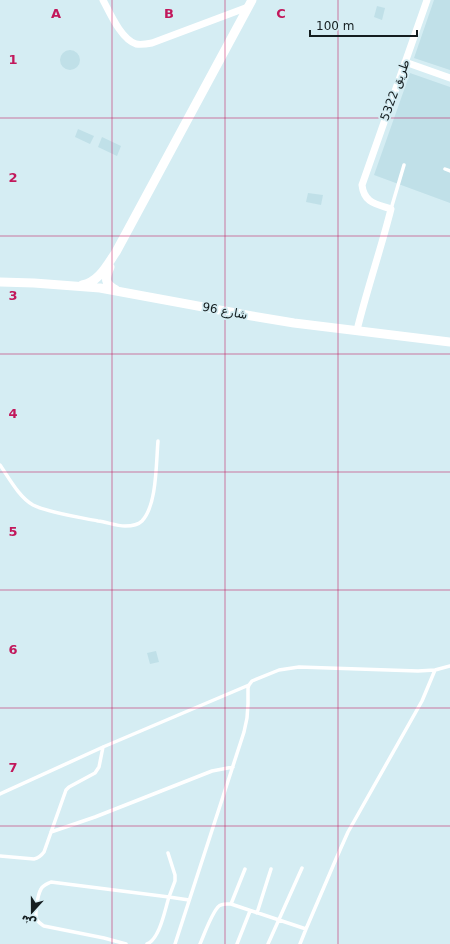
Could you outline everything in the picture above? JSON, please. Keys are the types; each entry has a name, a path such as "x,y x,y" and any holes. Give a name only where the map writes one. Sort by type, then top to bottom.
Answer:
{"street":[{"path":"103,0 118,27 129,40 137,44 152,43 250,4"},
{"name":"طريق 5322","path":"391,208 369,200 363,193 362,185 427,0"},
{"path":"77,286 87,284 94,280 103,271 116,252 250,4"},
{"path":"405,62 450,78"},
{"path":"356,330 378,258 391,208"},
{"path":"116,252 106,278 109,286 119,292"},
{"name":"شارع 96","path":"0,282 100,288 294,323 450,342"},
{"name":"شارع 96","path":"0,287 34,288 99,294 293,327 450,346"}],"lane":[{"path":"391,208 404,165"},
{"path":"445,170 450,171"},
{"path":"0,465 24,498 33,505 48,510 124,526 134,525 141,522 148,513 152,504 158,442"},
{"path":"0,794 279,670 299,667 418,671 435,670 450,666"},
{"path":"300,944 348,832 422,701 435,670"},
{"path":"175,944 233,767 247,718 249,684"},
{"path":"0,856 34,859 38,858 44,852 66,790 95,773 99,767 103,747"},
{"path":"51,832 95,817 212,771 233,767"},
{"path":"147,944 150,943 156,935 175,881 175,875 168,853"},
{"path":"268,944 302,868"},
{"path":"231,904 245,869"},
{"path":"256,912 271,869"},
{"path":"126,944 40,924 36,916 41,890 45,885 51,882 189,900"},
{"path":"200,944 214,912 223,903 231,904 306,929"},
{"path":"237,944 250,911"}],"shaded area":[{"path":"434,0 450,0 450,70 414,58"},
{"path":"377,6 385,8 382,20 374,17"},
{"path":"70,50 77,53 80,60 77,67 70,70 63,67 60,60 63,53"},
{"path":"410,73 450,87 450,203 374,175"},
{"path":"78,129 94,136 90,144 75,137"},
{"path":"102,137 121,146 117,156 98,147"},
{"path":"308,193 323,195 321,205 306,202"},
{"path":"156,651 159,662 150,664 147,653"}]}
